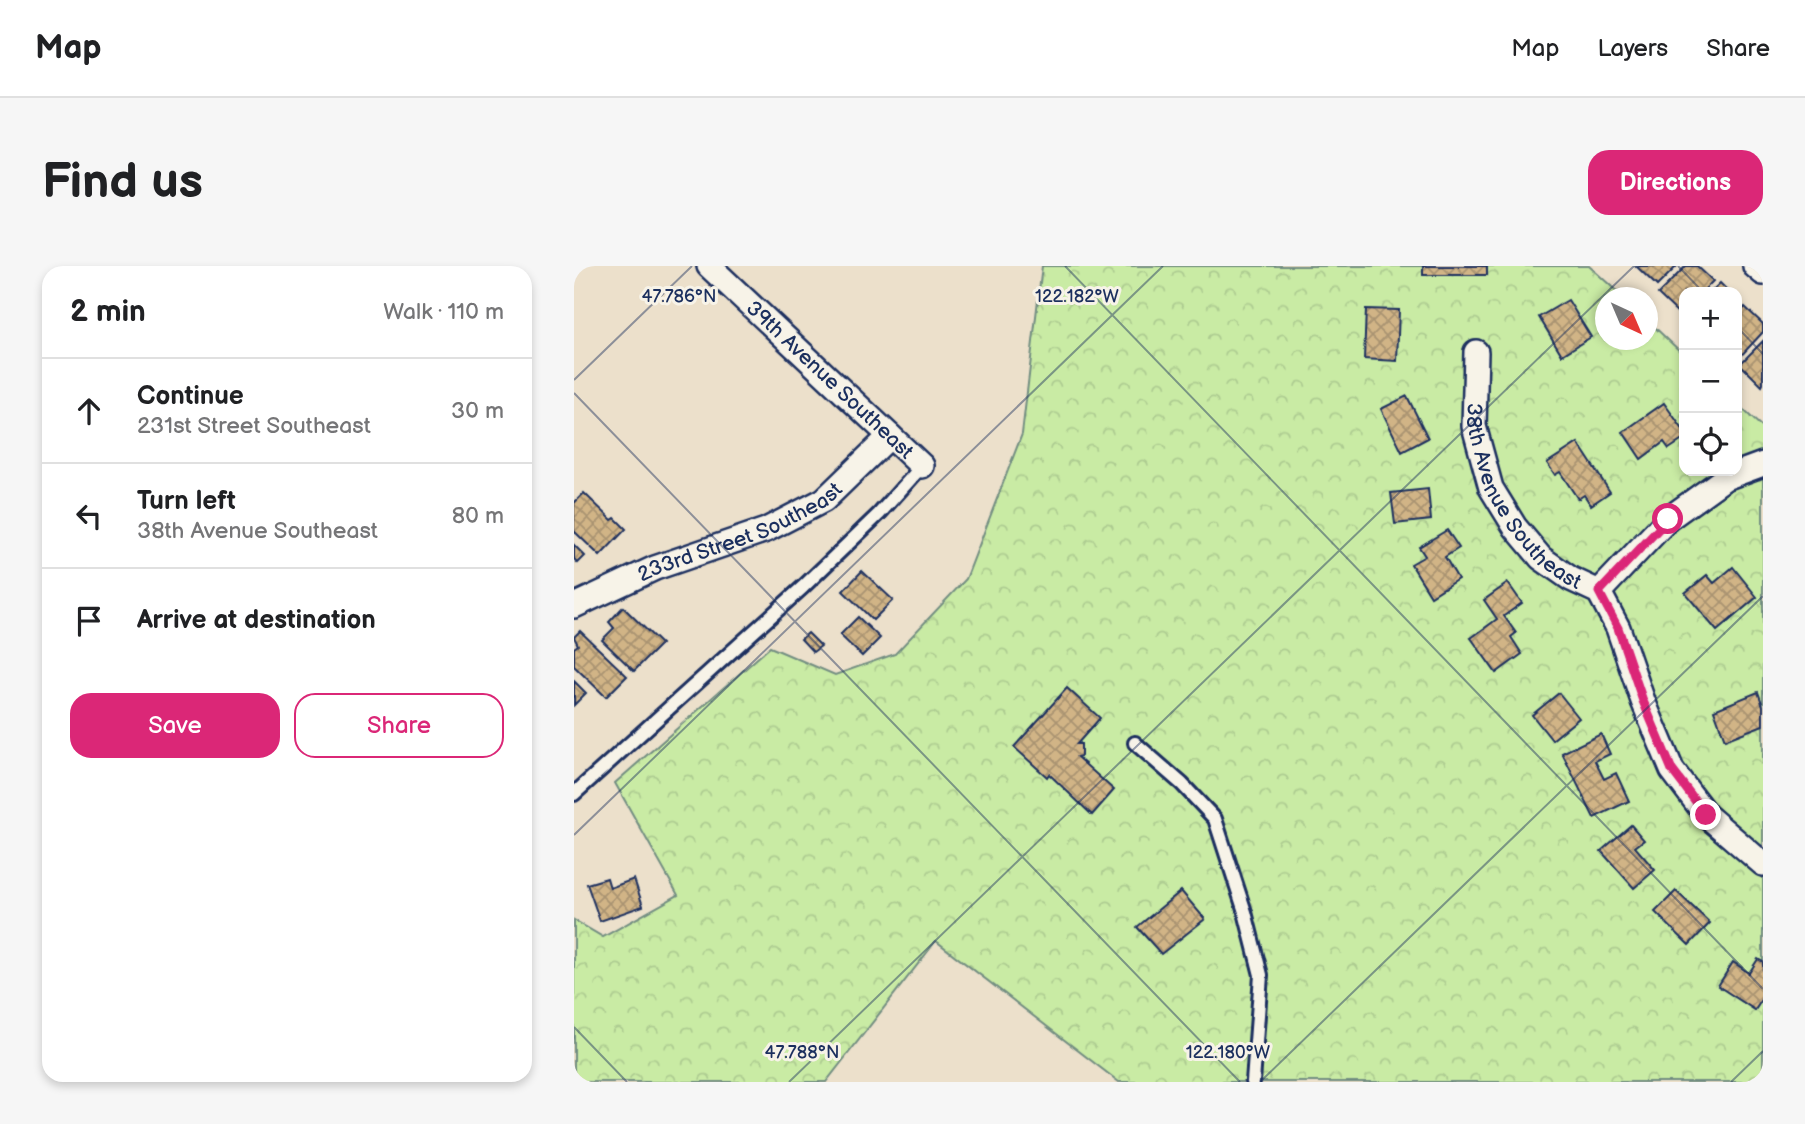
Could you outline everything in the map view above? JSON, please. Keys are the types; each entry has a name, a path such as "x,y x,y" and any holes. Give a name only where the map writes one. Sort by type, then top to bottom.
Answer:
{"street":[{"name":"39th Avenue Southeast","path":"709,266 922,466"},
{"path":"1755,266 1763,273"},
{"name":"38th Avenue Southeast","path":"1476,352 1474,426 1491,488 1515,527 1541,558 1571,579 1599,592 1618,628 1643,701 1672,770 1706,815 1763,864"},
{"name":"233rd Street Southeast","path":"574,606 654,568 766,530 824,500 890,436"},
{"path":"1599,592 1668,519 1725,478 1763,464"}],"lane":[{"path":"574,794 803,587 879,514 922,466"},
{"path":"1135,743 1182,783 1215,819 1245,912 1261,975 1253,1082"}],"green space":[{"path":"1042,266 1589,266 1612,287 1595,287 1595,350 1658,350 1658,330 1679,350 1679,476 1742,476 1742,409 1763,428 1763,1082 1119,1082 936,941 826,1082 574,1082 574,920 603,937 678,895 615,783 770,647 835,675 895,654 966,579 1022,434"}],"building":[{"path":"1423,266 1487,266 1487,275 1423,275"},
{"path":"1636,266 1677,266 1657,286"},
{"path":"1686,266 1697,266 1713,281 1707,287 1679,287 1679,314 1658,294"},
{"path":"1568,300 1591,337 1562,355 1539,317"},
{"path":"1745,307 1763,324 1763,332 1742,355 1742,350 1742,310"},
{"path":"1366,309 1399,310 1397,361 1364,359"},
{"path":"1763,341 1762,386 1742,366 1742,362"},
{"path":"1407,396 1428,438 1402,452 1381,409"},
{"path":"1664,403 1679,424 1679,442 1669,449 1664,442 1641,459 1623,432"},
{"path":"1578,443 1610,492 1591,505 1584,495 1578,499 1560,472 1555,475 1547,463"},
{"path":"1428,489 1431,520 1395,524 1391,493"},
{"path":"584,493 612,520 615,518 626,529 600,556 574,531 574,503"},
{"path":"1447,530 1459,548 1445,557 1458,579 1431,596 1411,564 1425,556 1419,547"},
{"path":"574,545 585,556 578,563 574,559"},
{"path":"1733,567 1757,597 1717,631 1685,593 1707,575 1714,583"},
{"path":"862,571 893,600 873,620 843,591"},
{"path":"1508,583 1522,603 1504,616 1516,633 1511,637 1522,654 1496,673 1471,638 1497,619 1484,600"},
{"path":"623,607 661,644 634,671 602,640 614,628 609,622"},
{"path":"858,617 880,638 862,656 840,635"},
{"path":"580,631 627,676 606,697 574,666 574,648 578,645 574,637"},
{"path":"808,633 821,646 813,652 801,639"},
{"path":"574,681 586,693 574,705"},
{"path":"1067,688 1100,718 1077,744 1081,744 1081,756 1077,757 1114,790 1092,815 1049,774 1047,777 1014,747"},
{"path":"1758,692 1763,706 1763,725 1725,740 1714,710"},
{"path":"1559,693 1579,718 1552,740 1532,715"},
{"path":"1601,734 1610,754 1595,761 1604,779 1616,773 1629,801 1594,818 1562,753"},
{"path":"1631,825 1644,840 1635,847 1655,870 1634,888 1601,851"},
{"path":"607,878 610,888 634,879 643,906 600,921 587,884"},
{"path":"1181,891 1205,919 1161,954 1137,927"},
{"path":"1676,891 1710,923 1689,945 1655,912"},
{"path":"1758,959 1763,962 1763,998 1755,1010 1718,986 1733,962 1749,973"}],"route":[{"path":"1668,519 1599,592 1618,628 1643,701 1672,770 1706,815"}]}
